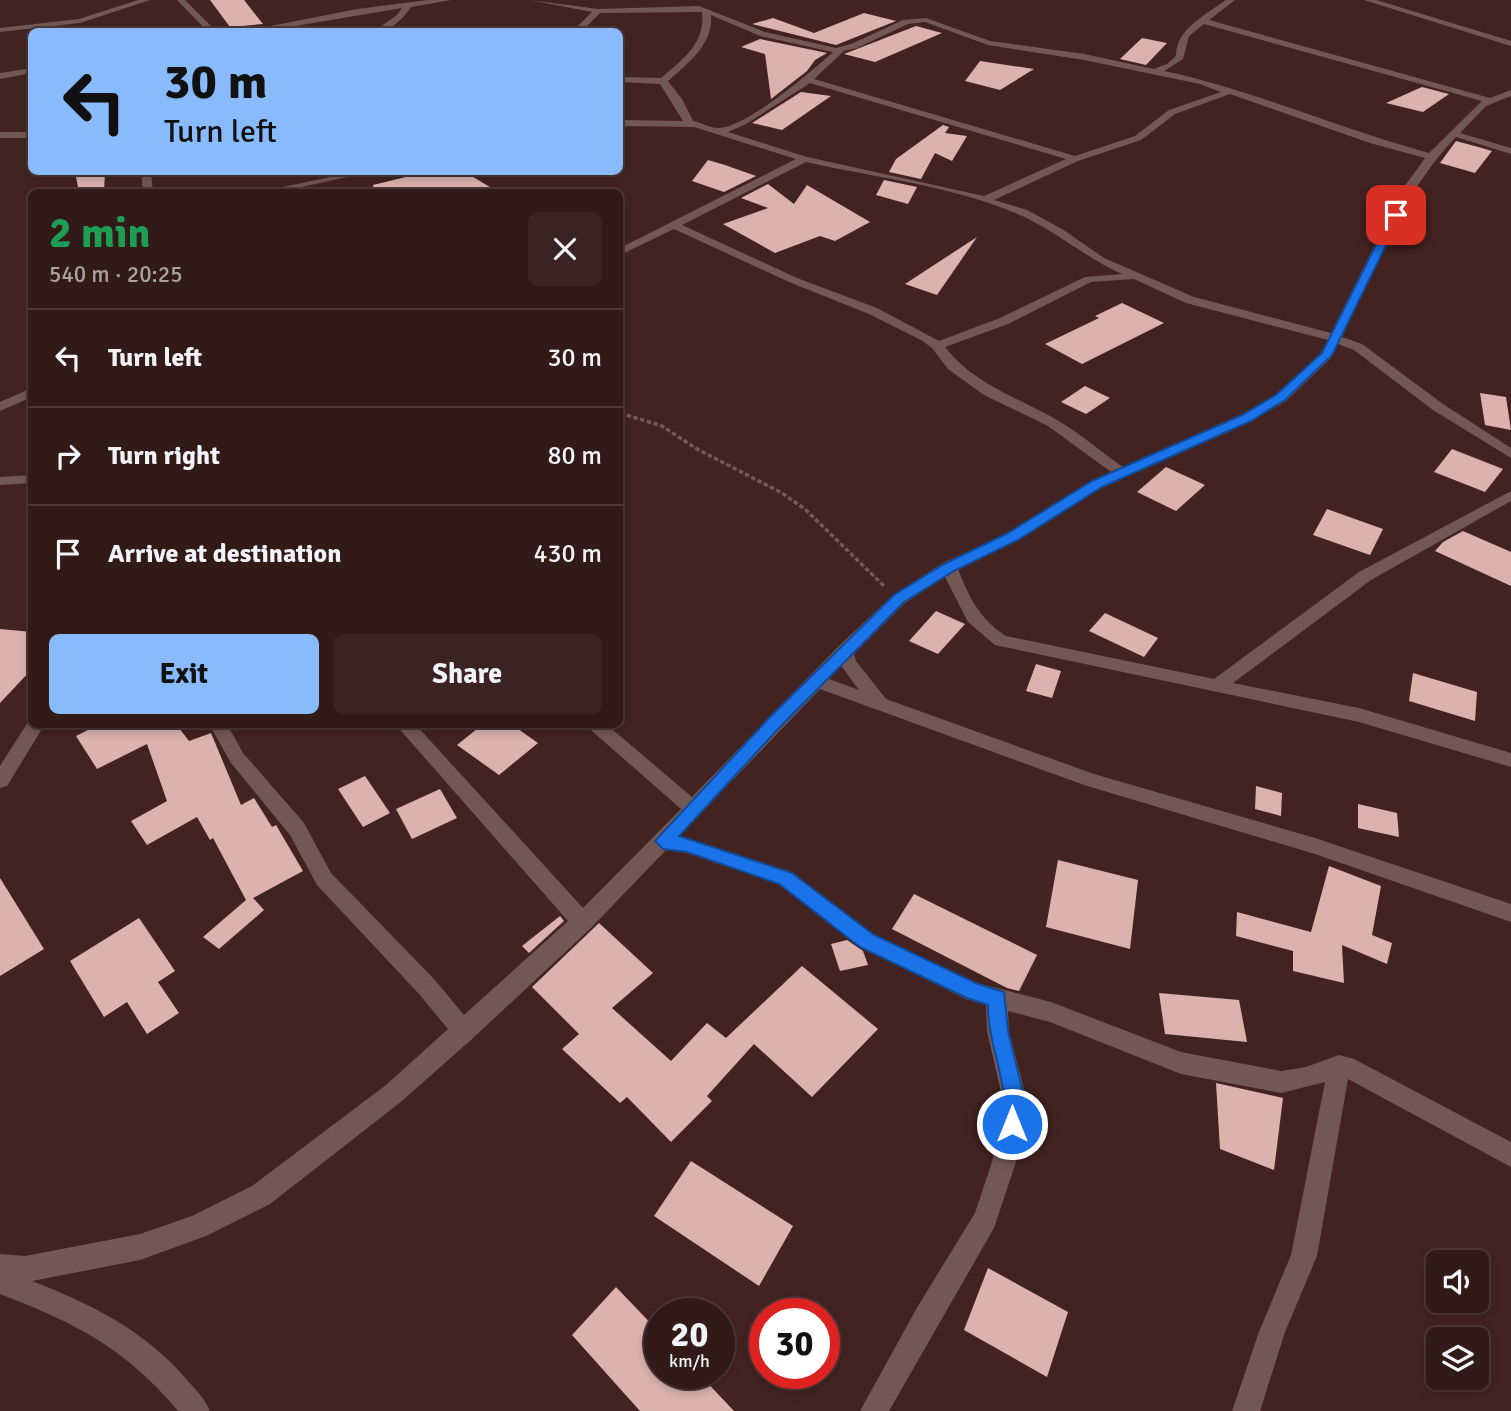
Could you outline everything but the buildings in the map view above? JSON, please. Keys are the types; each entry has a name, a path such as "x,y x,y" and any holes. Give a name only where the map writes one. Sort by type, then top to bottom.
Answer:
{"street":[{"path":"0,30 80,21 146,0"},
{"path":"181,0 209,28"},
{"path":"268,28 447,0"},
{"path":"534,0 566,3 598,11 706,10 763,34 840,50"},
{"path":"1157,71 1170,66 1180,57 1181,39 1231,0"},
{"path":"1368,0 1511,44"},
{"path":"383,28 400,17 408,5"},
{"path":"623,79 663,81 707,35 709,23 706,10"},
{"path":"580,28 598,11"},
{"path":"719,132 743,122 809,80 840,50 906,22 919,20 941,25 988,43 1157,71 1432,158"},
{"path":"1202,21 1488,100"},
{"path":"0,76 28,71"},
{"path":"809,80 1076,159"},
{"path":"663,81 677,99 689,123"},
{"path":"987,199 1076,159 1138,138 1172,112 1228,92"},
{"path":"0,1267 25,1269 140,1247 197,1227 250,1200 394,1093 583,923 845,650 899,599 949,568 1013,536 1120,472 1266,408 1326,355 1406,190 1432,158 1488,100 1511,93"},
{"path":"623,123 689,123 805,159 987,199 1046,223 1100,260 1190,300 1336,338 1358,347 1438,407 1511,454"},
{"path":"1454,134 1511,151"},
{"path":"0,135 28,135"},
{"path":"623,251 805,159"},
{"path":"280,189 351,175"},
{"path":"676,226 793,281 873,311 937,346 953,366 980,385 1053,424 1120,472"},
{"path":"937,346 1004,321 1089,279 1098,273 1100,260"},
{"path":"1089,279 1134,277"},
{"path":"0,407 28,394"},
{"path":"0,481 28,479"},
{"path":"1216,686 1365,576 1511,495"},
{"path":"949,568 962,602 981,628 1001,641 1398,724 1511,760"},
{"path":"845,650 848,663 881,706"},
{"path":"810,688 818,682 1091,780 1315,846 1511,913"},
{"path":"0,781 34,728"},
{"path":"220,728 237,758 297,829 324,879 427,987 464,1032"},
{"path":"408,728 583,923"},
{"path":"598,728 693,808"},
{"path":"663,841 687,845 786,878 867,941 974,992 1051,1012 1181,1063 1242,1076 1281,1082 1306,1078 1339,1066 1374,1079 1452,1126 1511,1156"},
{"path":"874,1411 926,1315 985,1220 1004,1162 1016,1105 998,1031 997,998"},
{"path":"1246,1411 1272,1332 1304,1256 1339,1066"},
{"path":"0,1280 43,1297 108,1330 149,1359 196,1411"}],"path":[{"path":"623,414 662,426 697,449 782,493 806,509 864,570 899,599"}],"route":[{"path":"1012,1124 1016,1105 998,1031 997,998 974,992 867,941 840,923 786,878 687,845 663,841 845,650 899,599 949,568 1013,536 1097,484 1246,418 1281,398 1326,355 1396,215"}]}
